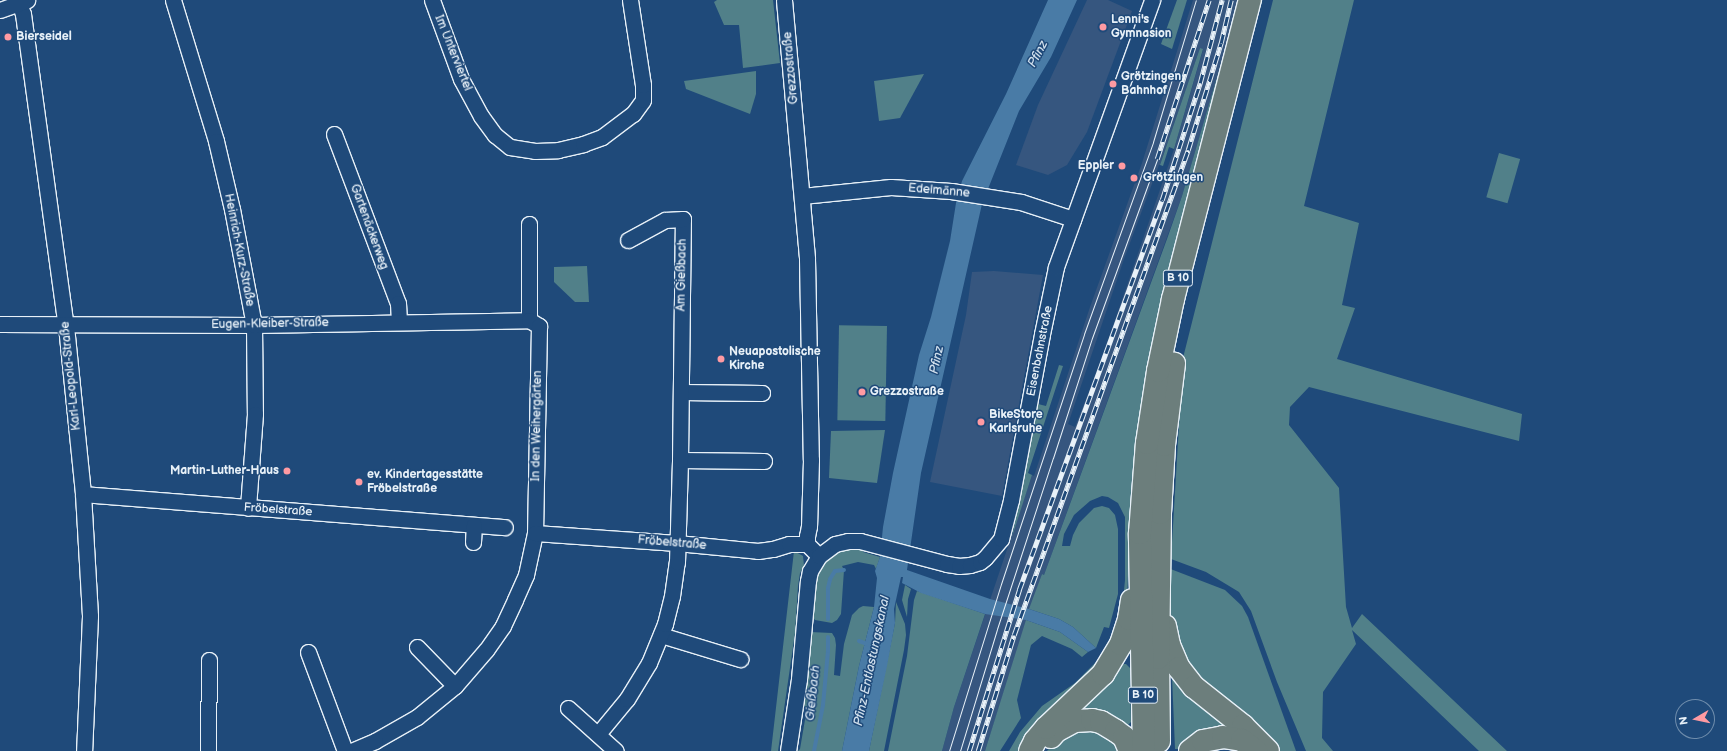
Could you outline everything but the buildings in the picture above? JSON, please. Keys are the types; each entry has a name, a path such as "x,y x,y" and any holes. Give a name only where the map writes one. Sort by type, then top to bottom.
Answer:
{"highway":[{"name":"B 10","path":"1144,751 1140,561 1142,501 1147,443 1158,371 1173,299 1250,0"},
{"name":"B 10","path":"1159,751 1159,579 1164,444 1173,369 1185,300 1214,181 1264,0"},
{"path":"1030,751 1035,741 1046,728 1103,674 1113,660 1121,644 1129,618 1140,561"},
{"path":"1159,579 1163,618 1169,645 1179,668 1194,687 1243,726 1268,751"},
{"path":"1041,751 1056,731 1075,721 1092,720 1101,722 1124,737 1130,751"},
{"path":"1190,751 1203,741 1223,737 1242,740 1256,751"}],"street":[{"name":"Heinrich-Kurz-Straße","path":"174,0 216,141 232,209 254,325 255,414 248,508"},
{"name":"Im Unterviertel","path":"432,0 461,79 481,116 495,135 510,147 535,151 558,150 583,144 602,137 633,114 642,100 644,90 630,0"},
{"name":"Grezzostraße","path":"784,0 802,196 808,298 811,452 807,544"},
{"name":"Eisenbahnstraße","path":"819,556 835,544 848,541 874,544 947,564 959,566 970,565 980,562 985,558 1001,539 1011,500 1053,282 1073,219 1152,0"},
{"path":"0,10 23,1"},
{"name":"Karl-Leopold-Straße","path":"23,1 23,14 66,326 83,494 90,616 84,751"},
{"name":"Gartenäckerweg","path":"334,134 398,303 399,322"},
{"name":"Edelmänne","path":"802,196 891,187 957,192 1021,202 1073,219"},
{"name":"Am Gießbach","path":"598,734 628,699 649,663 661,636 672,596 677,543 680,460 682,219 664,220 628,240"},
{"name":"In den Weihergärten","path":"352,751 374,741 417,717 454,686 482,657 503,626 526,575 536,529 534,323 529,224"},
{"name":"Eugen-Kleiber-Straße","path":"0,324 66,326 254,325 399,322 534,323"},
{"path":"681,392 762,394"},
{"path":"680,460 764,461"},
{"name":"Fröbelstraße","path":"83,494 505,527"},
{"path":"473,542 474,525"},
{"name":"Fröbelstraße","path":"536,529 758,551 773,549 789,544 807,544"},
{"path":"788,751 798,679 808,581 810,570 819,556 807,544"},
{"path":"661,636 740,659"},
{"path":"417,647 454,686"},
{"path":"308,652 345,751"},
{"path":"208,751 209,660"},
{"path":"568,708 616,751"}],"shaded area":[{"path":"1087,0 1108,0 1132,11 1087,132 1067,165 1048,175 1016,165 1038,105"},
{"path":"1193,0 1240,0 1182,196 1044,575 1042,574 985,751 942,751 954,707 1032,475 1034,476 1090,307 1142,163","holes":["1200,48 1203,50 1174,149 1101,361 1075,427 1068,424 1124,259 1160,165"]},
{"path":"994,271 1043,275 1002,496 930,482 966,315 972,272"}],"green space":[{"path":"717,0 773,0 780,63 743,68 739,25 724,25 714,2"},
{"path":"1177,0 1187,0 1172,49 1161,44"},
{"path":"1273,0 1354,0 1304,206 1359,223 1342,305 1355,308 1337,359 1522,414 1519,441 1309,387 1290,407 1289,425 1339,488 1346,607 1352,628 1362,614 1507,751 1479,751 1352,630 1356,644 1323,692 1322,738 1333,751 1306,751 1277,682 1251,611 1239,592 1206,572 1171,559 1183,358"},
{"path":"1232,26 1210,115 1205,127 1203,141 1192,176 1149,355 1131,491 1127,604 1116,642 1025,751 1009,751 1020,732 1042,706 1075,683 1104,654 1110,644 1122,611 1125,580 1125,517 1118,503 1108,497 1102,496 1090,501 1074,515 1064,534 1062,546 1070,546 1073,535 1079,523 1094,508 1102,506 1109,508 1115,515 1118,529 1118,594 1109,628 1104,627 1096,648 1073,627 1059,619 1029,609 1042,574 1044,575 1182,196"},
{"path":"1200,48 1203,49 1174,149 1169,147 1163,166 1160,165"},
{"path":"756,71 756,94 750,114 686,89 684,81"},
{"path":"924,74 900,118 879,121 874,81"},
{"path":"1499,153 1520,159 1507,203 1486,197"},
{"path":"587,266 589,302 575,302 554,282 554,267"},
{"name":"Grezzostraße","path":"839,325 887,326 885,421 837,420"},
{"path":"1059,365 1063,366 1028,473 1032,475 1012,537 1038,404 1046,406"},
{"name":"Grezzostraße","path":"885,430 877,483 829,478 831,431"},
{"path":"854,548 864,549 863,552 880,557 876,569 874,565 858,562 842,566 844,570 841,614 837,620 832,623 815,620 813,617 816,580 819,572 830,557 841,551"},
{"path":"794,551 803,556 804,566 800,573 798,586 795,633 778,751 771,751"},
{"path":"1168,568 1225,590 1242,606 1248,617 1296,751 1274,751 1186,667 1169,616"},
{"path":"905,585 911,589 908,599 907,617 902,600"},
{"path":"917,591 985,614 954,707 942,751 888,751 907,656 914,600"},
{"path":"896,602 905,624 906,635 904,650 884,751 869,751 895,623"},
{"path":"863,606 874,607 859,666 842,751 798,751 800,749 807,708 802,706 810,632 832,633 835,638 836,645 834,675 840,676 844,644 852,615"},
{"path":"1026,620 1060,632 1088,652 1082,657 1072,649 1042,636 1031,645 1017,700 1021,718 1000,751 985,751"},
{"path":"1122,664 1126,664 1130,668 1131,722 1127,726 1085,709 1084,707"},
{"path":"1172,676 1231,726 1180,749 1175,749"},
{"path":"1092,727 1124,751 1047,751 1060,736"}],"water":[{"path":"1048,0 1077,0 1051,57 1019,111 982,204 921,473 907,570 990,599 1029,609 1059,619 1073,627 1096,648 1088,652 1060,632 1026,620 985,614 921,593 902,583 903,577 901,577 894,609 895,623 869,751 842,751 859,666 874,607 877,578 875,571 880,557 883,527 893,473 919,355 931,317 950,241 956,203 962,181 1006,94"}],"waterway":[{"name":"Gießbach","path":"828,619 828,588 830,579 835,571 844,570"},
{"name":"Gießbach","path":"814,751 823,705 828,637"},
{"name":"Pfinz-Entlastungskanal","path":"859,641 870,645"}],"tram line":[{"path":"949,751 1001,584 1084,334 1153,142 1196,0"},
{"path":"960,751 997,629 1092,338 1157,159"}],"railway":[{"path":"1157,159 1209,0"},
{"path":"969,751 1019,590 1162,200 1200,83 1222,0"},
{"path":"978,751 1014,635 1188,150 1221,43 1231,0"}],"place":[{"name":"Lenni's Gymnasion","path":"1103,27"},
{"name":"Bierseidel","path":"8,37"},
{"name":"Grötzingen Bahnhof","path":"1113,84"},
{"name":"Eppler","path":"1122,166"},
{"name":"Grötzingen","path":"1134,178"},
{"name":"Neuapostolische Kirche","path":"721,359"},
{"name":"Grezzostraße","path":"862,392"},
{"name":"BikeStore Karlsruhe","path":"981,422"},
{"name":"Martin-Luther-Haus","path":"287,471"},
{"name":"ev. Kindertagesstätte Fröbelstraße","path":"359,482"}],"water label":[{"name":"Pfinz","path":"1038,54"},
{"name":"Pfinz","path":"937,360"}]}
